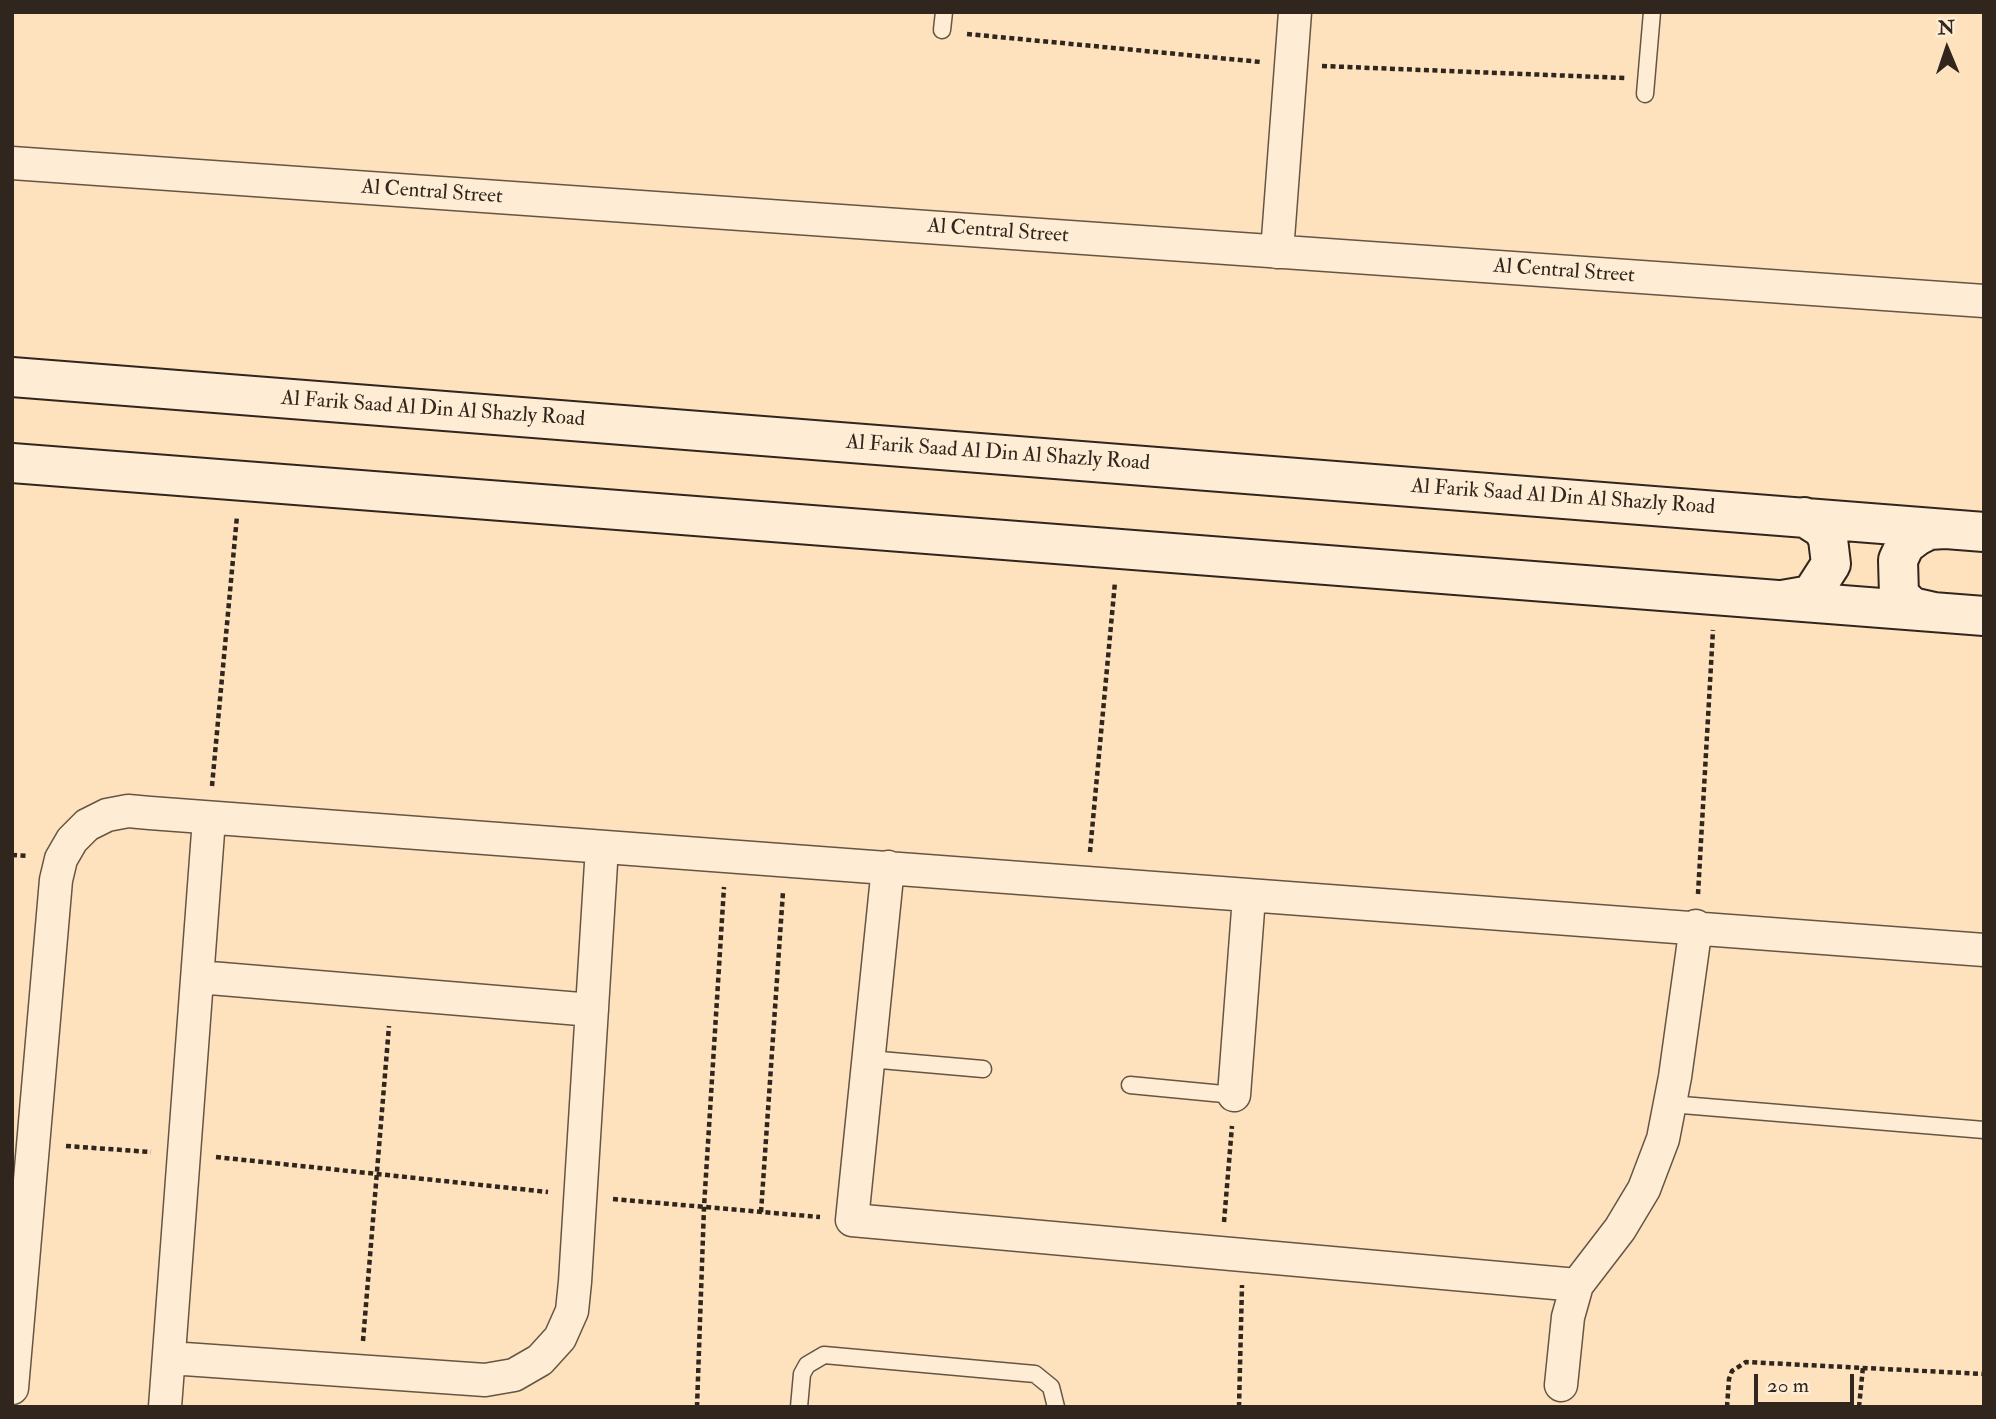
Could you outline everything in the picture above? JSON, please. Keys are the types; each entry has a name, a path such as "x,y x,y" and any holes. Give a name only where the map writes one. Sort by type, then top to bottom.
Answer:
{"street":[{"path":"1277,252 1295,12"},
{"name":"Al Central Street","path":"12,163 1984,301"},
{"name":"Al Farik Saad Al Din Al Shazly Road","path":"12,377 1969,530"},
{"path":"12,463 1984,616"},
{"path":"1780,600 1811,595 1830,564 1828,538 1823,529 1804,517"},
{"path":"1938,612 1912,607 1899,595 1898,560 1905,545 1929,530 1969,530"},
{"path":"12,1388 56,880 61,859 72,840 88,825 107,815 128,811 888,867 1249,898 1696,926 1984,950"},
{"path":"165,1407 209,818"},
{"path":"170,1358 485,1380 514,1375 540,1360 560,1338 572,1311 602,847"},
{"path":"888,867 852,1220 1577,1285"},
{"path":"1234,1095 1249,898"},
{"path":"1562,1385 1568,1317 1577,1285 1620,1229 1644,1189 1663,1139 1696,926"},
{"path":"198,977 592,1010"}],"lane":[{"path":"942,30 944,12"},
{"path":"1645,94 1652,12"},
{"path":"869,1059 983,1069"},
{"path":"1130,1085 1234,1095"},
{"path":"1670,1104 1984,1130"},
{"path":"799,1407 802,1374 814,1358 824,1355 1035,1374 1051,1387 1056,1407"}],"path":[{"path":"209,818 240,480"},
{"path":"1087,884 1118,548"},
{"path":"1696,926 1715,596"},
{"path":"697,1407 704,1207 725,856"},
{"path":"761,1212 785,860"},
{"path":"361,1371 391,993"},
{"path":"1234,1095 1232,1255 1239,1407"},
{"path":"33,1144 185,1154 581,1196 852,1220"},
{"path":"1727,1407 1732,1371 1746,1362 1984,1374"},
{"path":"1859,1407 1863,1367"}]}
